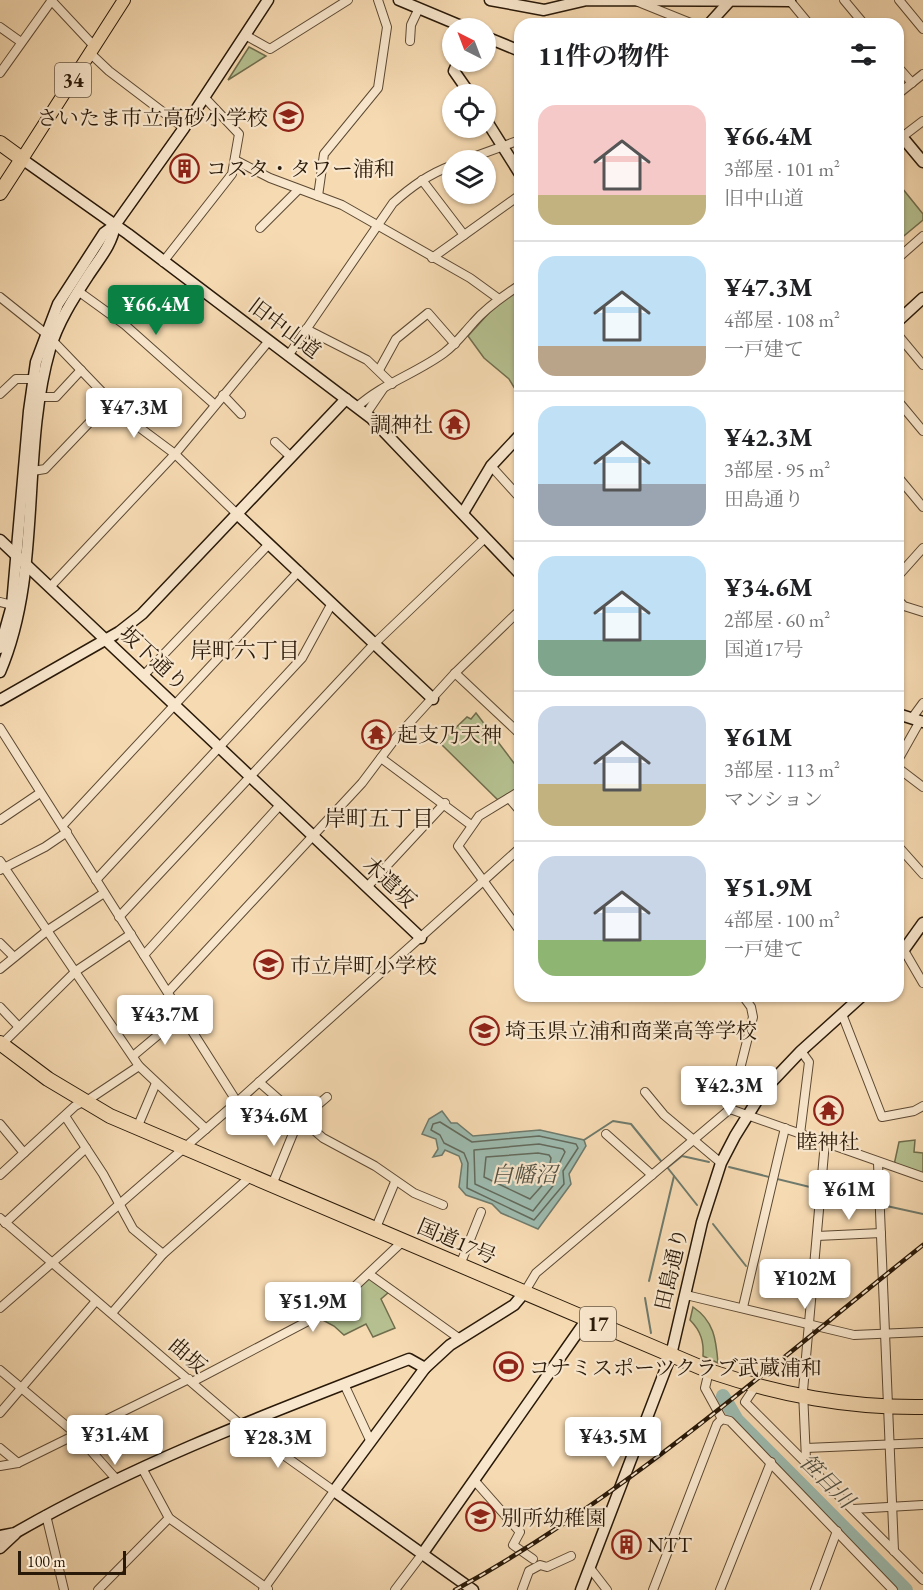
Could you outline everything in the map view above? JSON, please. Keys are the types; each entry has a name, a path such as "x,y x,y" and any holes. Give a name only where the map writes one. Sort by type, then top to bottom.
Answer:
{"highway":[{"name":"旧中山道","path":"0,143 22,159"},
{"path":"0,193 22,159"},
{"name":"国道17号","path":"1,1043 34,1070 84,1101 138,1128 709,1371 755,1387 804,1398 888,1408 923,1407"}],"main road":[{"name":"34","path":"22,159 124,0"}],"street":[{"path":"0,73 51,0 116,77 184,128"},
{"path":"0,672 20,612 21,559 33,379 45,333 70,285 104,233 115,225 184,128 268,0"},
{"path":"245,35 270,49 348,0"},
{"path":"318,196 324,154 378,88 387,27 378,0"},
{"path":"399,0 442,18"},
{"path":"489,0 544,10 579,1 728,3 793,0 804,18"},
{"path":"844,0 859,18"},
{"path":"899,0 923,28"},
{"path":"636,1 678,18"},
{"path":"715,18 728,3"},
{"path":"410,41 411,25 419,9"},
{"path":"0,27 21,42"},
{"path":"496,41 514,49"},
{"path":"904,74 912,83"},
{"path":"904,89 923,75"},
{"path":"163,262 232,174 236,160 239,134 205,98"},
{"path":"904,133 923,121"},
{"path":"496,136 514,164"},
{"path":"904,140 923,162"},
{"path":"496,150 514,143"},
{"name":"旧中山道","path":"22,159 115,225 362,411 390,435 485,538 514,563"},
{"path":"236,160 298,190 342,205 470,278 499,298"},
{"path":"288,356 393,203 422,180 442,170"},
{"path":"422,180 464,235"},
{"path":"261,228 298,190"},
{"path":"432,258 514,199"},
{"path":"0,648 12,605 21,559 41,397 53,341 78,291 113,239 115,225"},
{"path":"904,253 923,236"},
{"path":"362,411 383,389 455,344 499,298 514,289"},
{"path":"78,291 125,325 215,405"},
{"path":"0,297 45,333"},
{"path":"904,315 923,298"},
{"path":"0,309 8,302"},
{"path":"379,370 396,339 428,313 455,344"},
{"path":"306,329 367,360 393,384"},
{"path":"53,341 128,419 175,454 433,699"},
{"path":"50,587 175,454 268,342"},
{"path":"904,342 923,365"},
{"path":"41,397 56,397 81,370"},
{"path":"0,394 13,380 33,379"},
{"path":"223,395 242,414"},
{"path":"0,701 105,639 142,614 346,399"},
{"path":"33,471 45,469 111,400"},
{"path":"904,408 923,431"},
{"path":"463,513 491,466 514,441"},
{"path":"275,442 291,457"},
{"path":"491,466 514,491"},
{"path":"904,484 923,507"},
{"path":"119,916 374,644 485,538"},
{"name":"坂下通り","path":"0,540 280,805"},
{"path":"144,675 269,544"},
{"path":"904,569 923,548"},
{"path":"206,1129 139,1066 2,866 45,847 65,829 298,571"},
{"path":"0,602 12,605"},
{"path":"96,880 302,658 332,603"},
{"path":"904,606 923,612"},
{"path":"168,992 313,836 395,739 455,673 514,616"},
{"path":"455,673 514,728"},
{"path":"904,749 919,720 923,703"},
{"path":"904,716 919,720"},
{"path":"0,728 237,1102"},
{"path":"381,758 445,803 471,825"},
{"path":"904,773 923,787"},
{"path":"0,820 40,793"},
{"path":"514,795 479,816 458,846 514,921"},
{"path":"509,798 514,804"},
{"path":"367,887 445,803"},
{"path":"144,955 280,805"},
{"name":"木遣坂","path":"280,805 420,938"},
{"path":"0,1308 237,1102 514,853"},
{"path":"904,853 923,874"},
{"path":"0,969 48,930 104,893"},
{"path":"904,945 923,923"},
{"path":"1,1043 76,971 130,934"},
{"path":"0,943 14,957"},
{"path":"904,954 923,983"},
{"path":"142,1468 169,1518 265,1589 370,1440 425,1368 460,1339 499,1316 524,1293 536,1273 730,1108 753,1017 746,1002"},
{"name":"田島通り","path":"581,1590 671,1355 702,1222 721,1163 763,1091 801,1051 855,1002"},
{"path":"0,1007 19,1027"},
{"path":"842,1014 882,1117 914,1111 923,1106"},
{"path":"132,1056 182,1015"},
{"path":"800,1134 809,1062 801,1051"},
{"path":"0,1175 84,1101 139,1066"},
{"path":"259,1082 299,1120 323,1138 375,1166 395,1182 443,1205"},
{"path":"138,1128 156,1083"},
{"path":"645,1092 664,1115 721,1163"},
{"path":"272,1185 299,1120 327,1097"},
{"path":"730,1108 923,1178"},
{"path":"65,1116 133,1229 163,1254"},
{"path":"0,1124 24,1154"},
{"path":"743,1307 785,1128"},
{"path":"606,1134 652,1175"},
{"path":"806,1460 804,1398 825,1142"},
{"path":"3,1220 86,1148"},
{"path":"878,1163 894,1551"},
{"path":"112,1313 163,1254 250,1177"},
{"path":"375,1230 395,1182"},
{"path":"460,1264 481,1212"},
{"name":"曲坂","path":"3,1220 240,1424 334,1491"},
{"path":"817,1236 881,1233"},
{"path":"0,1466 18,1463 190,1381 330,1309 403,1241"},
{"path":"369,1274 460,1339"},
{"path":"686,1295 854,1335 923,1332"},
{"path":"0,1413 96,1300"},
{"path":"395,1590 587,1319"},
{"path":"0,1548 15,1533 46,1515 240,1424 409,1359 425,1368"},
{"path":"0,1370 76,1434 117,1480"},
{"path":"709,1371 705,1388 722,1419 730,1421 893,1590"},
{"path":"344,1384 370,1440"},
{"path":"755,1387 745,1402 806,1460 923,1580"},
{"path":"653,1590 717,1424 722,1419"},
{"path":"806,1448 923,1443"},
{"path":"0,1448 18,1463"},
{"path":"720,1590 771,1462"},
{"path":"474,1480 520,1532 513,1545 532,1565 547,1568 571,1556"},
{"path":"334,1491 473,1590"},
{"path":"853,1509 923,1505"},
{"path":"46,1515 64,1590"},
{"path":"98,1590 169,1518"},
{"path":"815,1590 837,1531"},
{"path":"0,1536 15,1533"},
{"path":"522,1590 532,1565"},
{"path":"590,1568 607,1590"},
{"path":"881,1590 884,1580"}],"green space":[{"path":"249,47 266,56 228,80"},
{"path":"904,190 923,214 923,220 904,236"},
{"path":"514,292 514,387 509,379 484,358 468,336 498,303"},
{"path":"476,713 514,763 514,791 498,800 440,743 467,717 471,719"},
{"path":"915,1140 914,1152 923,1153 923,1174 894,1165 899,1142"},
{"path":"370,1278 389,1292 381,1299 395,1328 373,1337 366,1324 344,1335 334,1326 319,1318 330,1313"},
{"path":"693,1307 705,1318 713,1331 718,1363 703,1356 701,1337 690,1320"}],"water":[{"name":"白幡沼","path":"442,1111 451,1123 457,1123 473,1136 540,1130 584,1140 586,1146 569,1174 571,1184 538,1229 501,1213 492,1204 466,1195 459,1187 462,1164 459,1156 445,1150 442,1155 433,1157 438,1149 436,1139 422,1134 429,1119"}],"waterway":[{"path":"584,1140 613,1121 631,1124 661,1161"},
{"path":"667,1168 682,1156 709,1162"},
{"path":"667,1167 697,1205"},
{"path":"729,1167 818,1189"},
{"path":"649,1281 674,1176"},
{"path":"824,1190 876,1203"},
{"path":"882,1205 923,1214"},
{"path":"713,1224 746,1266"},
{"path":"645,1298 651,1333"},
{"name":"笹目川","path":"723,1396 737,1420 906,1590"}],"railway":[{"path":"455,1590 517,1554 637,1472 696,1428 923,1245"}],"place":[{"name":"さいたま市立高砂小学校","path":"289,117"},
{"name":"コスタ・タワー浦和","path":"185,168"},
{"name":"調神社","path":"454,424"},
{"name":"起支乃天神","path":"376,734"},
{"name":"市立岸町小学校","path":"269,965"},
{"name":"埼玉県立浦和商業高等学校","path":"484,1030"},
{"name":"睦神社","path":"828,1110"},
{"name":"コナミスポーツクラブ武蔵浦和","path":"508,1367"},
{"name":"別所幼稚園","path":"480,1517"},
{"name":"NTT","path":"626,1544"}],"district":[{"name":"岸町六丁目","path":"245,650"},
{"name":"岸町五丁目","path":"379,818"}]}
